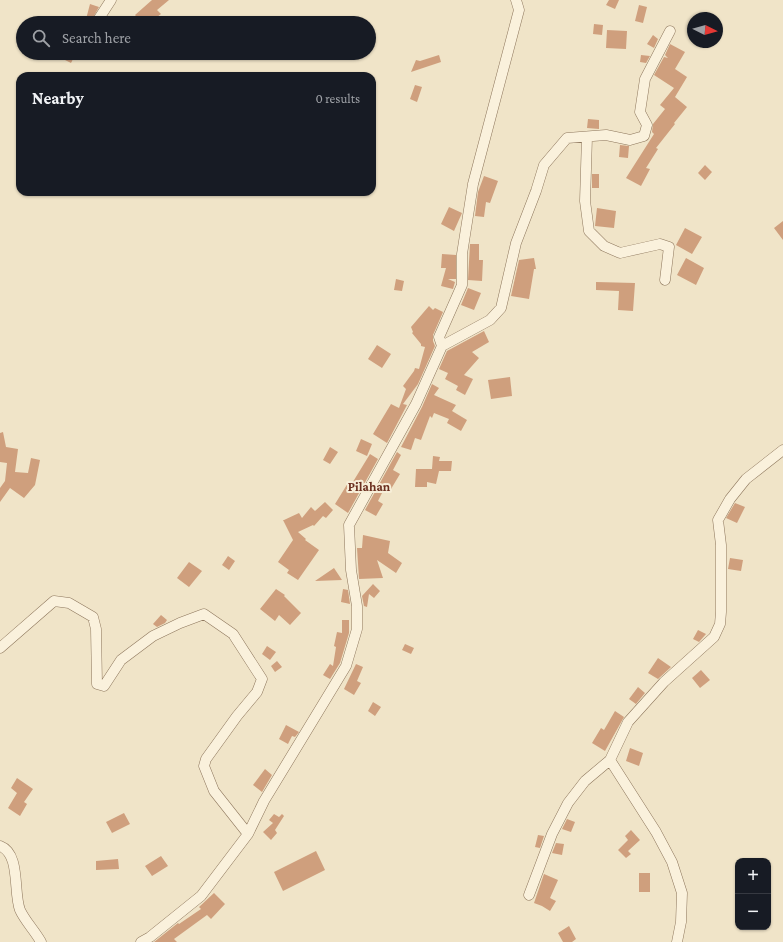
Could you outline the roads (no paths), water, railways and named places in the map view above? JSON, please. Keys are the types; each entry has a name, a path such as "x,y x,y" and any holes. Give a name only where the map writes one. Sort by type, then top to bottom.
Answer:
{"street":[{"path":"101,16 111,0"},
{"path":"442,346 439,337 462,285 462,254 473,184 519,10 516,0"},
{"path":"141,942 150,937 201,896 248,834 264,801 346,666 357,629 357,606 351,570 349,525 416,404 442,346 490,320 500,308 516,243 536,191 544,165 567,138 606,135 630,140 644,136 647,125 640,112 645,79 670,31"},
{"path":"587,137 585,201 590,231 604,246 620,253 660,244 669,247 665,280"},
{"path":"529,895 552,834 568,803 585,781 610,760 628,722 664,682 714,637 720,624 721,612 721,545 718,520 730,499 746,479 783,450"},
{"path":"0,648 54,601 69,603 93,617 96,629 97,684 104,686 121,660 153,636 180,623 204,614 233,634 262,679 257,692 237,716 206,759 204,766 214,791 248,834"},
{"path":"610,760 656,832 672,862 682,893 681,922 677,942"},
{"path":"0,846 5,848 14,864 16,889 20,910 41,942"}],"district":[{"name":"Pilahan","path":"369,486"}]}
